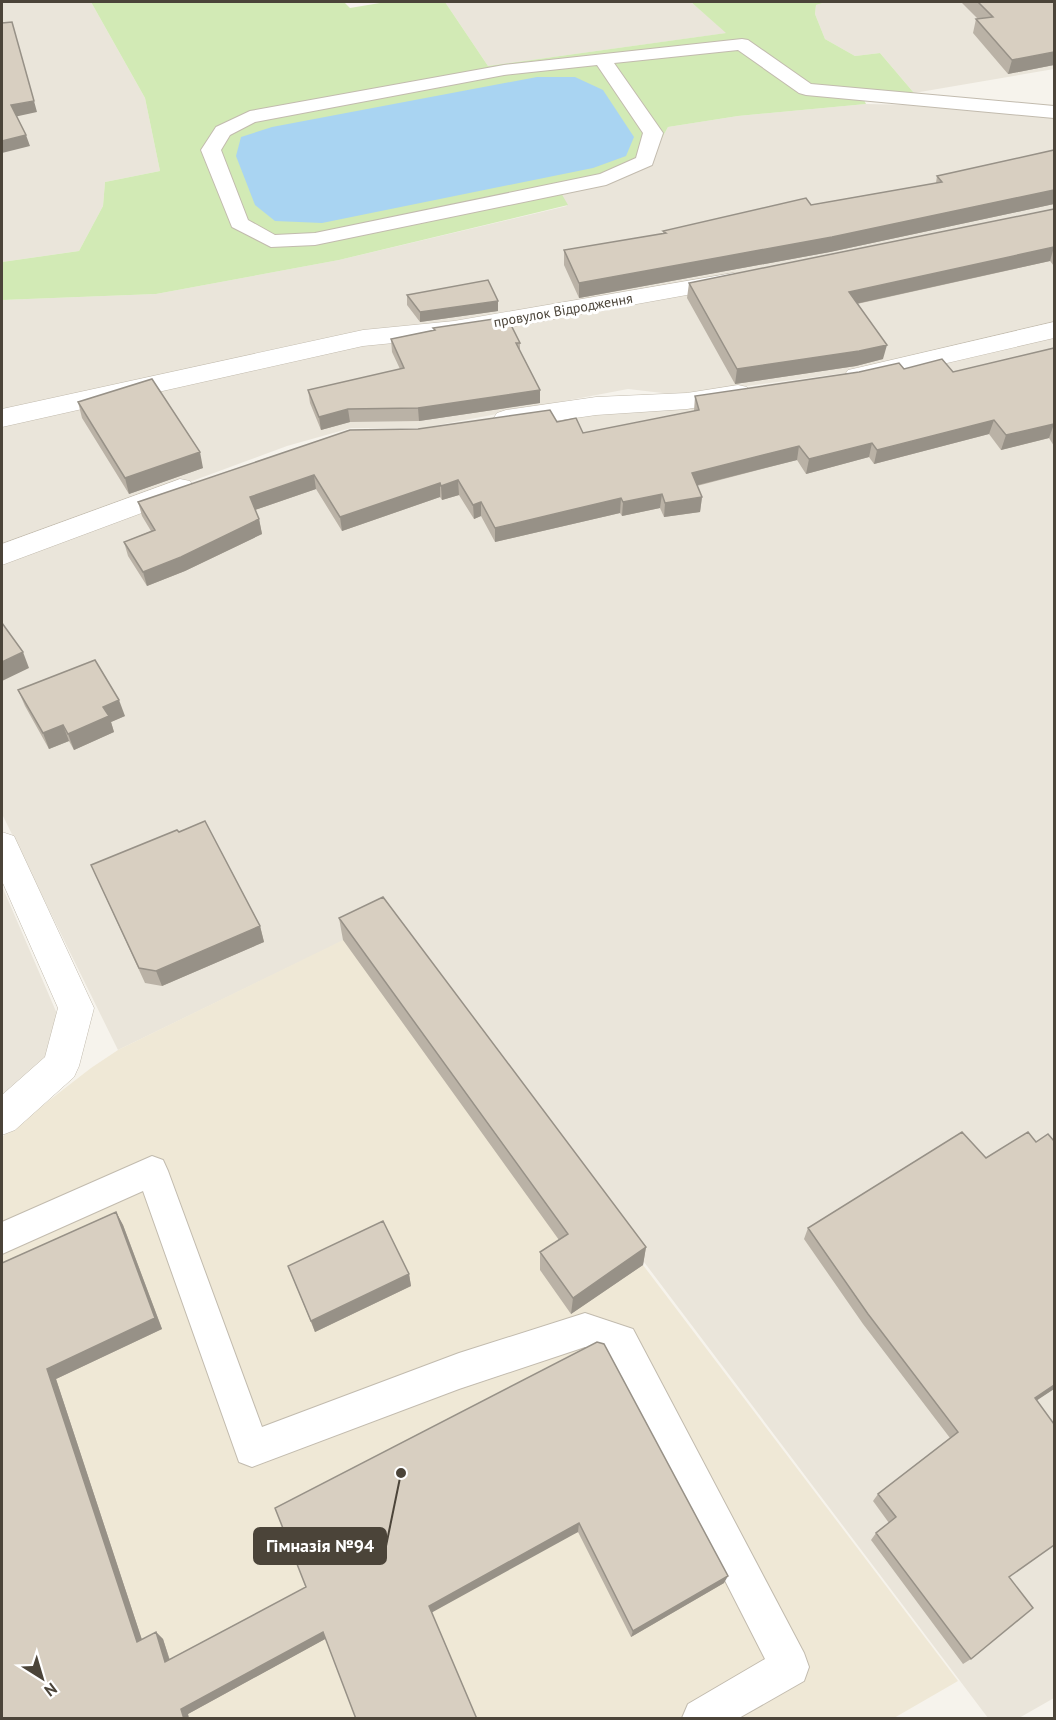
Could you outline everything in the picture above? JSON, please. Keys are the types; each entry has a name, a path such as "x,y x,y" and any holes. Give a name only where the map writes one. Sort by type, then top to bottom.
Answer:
{"street":[{"name":"провулок Відродження","path":"2,418 363,338 465,327 760,275"},
{"path":"834,379 1054,330"},
{"path":"478,423 596,406 687,401 766,389"},
{"path":"2,555 205,479"},
{"path":"2,845 76,1008 61,1066 2,1118"}],"lane":[{"path":"602,59 653,133 645,161 606,178 315,239 271,241 239,223 211,150 223,131 250,117 504,70 602,59 742,44 806,89 1054,112"},
{"path":"2,1238 152,1171 252,1449 459,1371 585,1330 621,1341 790,1667 702,1719"}],"shaded area":[{"path":"2,2 91,2 145,98 160,171 105,182 103,206 79,251 2,262"},
{"path":"445,2 691,2 727,33 488,66"},
{"path":"826,2 1054,2 1054,69 914,93 880,53 855,56 825,39 815,14 816,5"},
{"path":"866,104 960,106 1029,111 1054,116 1054,208 821,258 181,373 2,413 2,300 156,294 339,260 567,206 560,191 648,164 668,127 738,116"},
{"path":"1054,218 1054,325 853,372 680,395 628,389 423,428 351,428 287,446 2,551 2,422 364,342"},
{"path":"1054,335 1054,1698 1019,1718 988,1718 386,920 118,1050 2,814 2,561 291,455 859,380"},
{"path":"2,886 61,1023 52,1062 2,1105"},
{"path":"386,919 643,1265 958,1681 894,1718 2,1718 2,1137 118,1050"}],"green space":[{"path":"91,2 344,2 350,8 386,2 445,2 488,66 726,33 691,2 826,2 816,5 815,14 825,39 855,56 880,53 914,93 862,96 866,104 738,116 668,127 648,164 560,191 568,205 339,260 156,294 2,300 2,262 79,251 103,206 105,182 160,171 145,98"}],"water":[{"path":"537,77 575,77 603,90 634,137 626,156 593,168 322,223 275,221 255,205 236,156 241,137 272,127"}],"building":[{"path":"978,2 1054,2 1054,52 1012,60 976,19 993,17"},
{"path":"12,22 34,101 11,105 26,135 2,141 2,23"},
{"path":"1054,150 1054,190 832,237 579,283 564,250 666,233 663,231 806,198 811,205 942,182 937,176"},
{"path":"1054,209 1054,247 849,292 887,345 859,351 737,369 689,283"},
{"path":"488,280 498,301 420,312 407,295"},
{"path":"507,317 520,343 516,343 540,390 418,408 348,409 319,417 308,390 404,368 391,339 435,330 433,328"},
{"path":"1054,348 1054,424 1006,435 994,420 877,450 872,443 809,459 799,446 692,473 702,497 665,503 662,494 623,502 621,498 495,528 481,502 473,505 458,480 441,486 440,483 340,517 314,475 250,497 259,519 181,557 143,572 124,542 155,530 138,502 350,430 418,429 550,410 557,422 576,418 583,433 699,410 695,396 859,372 899,363 904,369 942,359 953,372"},
{"path":"152,379 200,452 125,478 78,402"},
{"path":"2,623 23,652 2,662"},
{"path":"95,660 119,700 103,707 109,716 68,734 63,725 43,733 18,690"},
{"path":"205,821 260,926 156,971 139,968 91,865"},
{"path":"383,897 646,1247 573,1298 540,1252 568,1234 339,918"},
{"path":"962,1132 986,1158 1028,1132 1036,1142 1048,1134 1054,1141 1054,1385 1035,1398 1054,1424 1054,1545 1009,1577 1033,1608 971,1659 876,1533 896,1517 878,1494 958,1432 868,1314 808,1228"},
{"path":"116,1212 155,1318 47,1369 137,1642 156,1632 165,1662 306,1587 275,1508 597,1342 604,1344 728,1576 633,1631 579,1523 429,1606 477,1719 356,1719 323,1632 181,1709 184,1719 2,1719 2,1263"},
{"path":"383,1221 409,1274 311,1321 288,1266"}],"place":[{"name":"Гімназія №94","path":"401,1473"}]}
